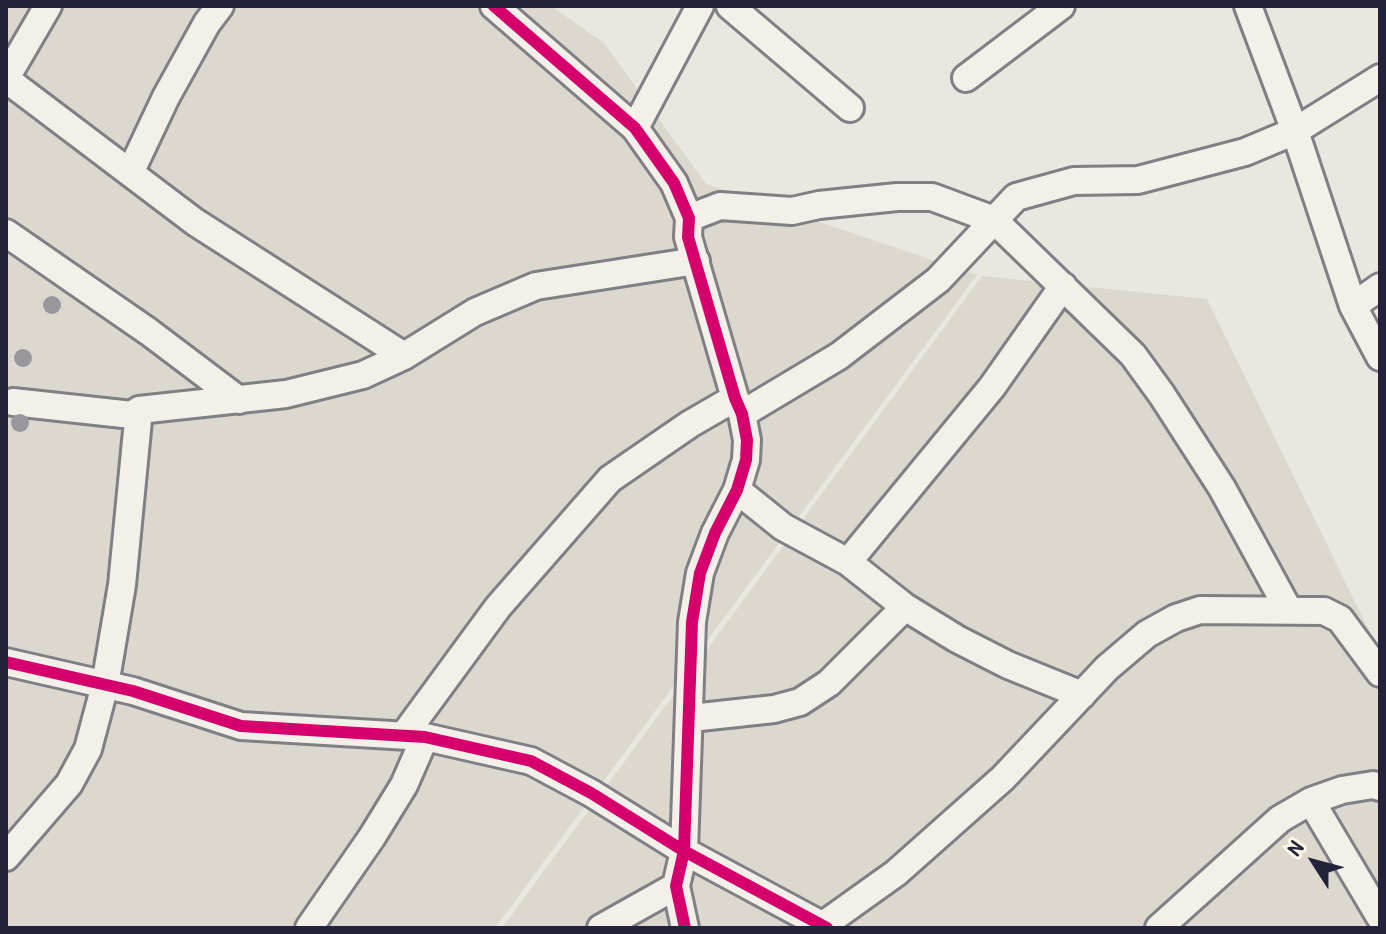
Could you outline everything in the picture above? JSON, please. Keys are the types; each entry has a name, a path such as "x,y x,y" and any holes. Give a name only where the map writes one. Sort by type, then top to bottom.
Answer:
{"street":[{"path":"48,6 6,79 195,222 404,356"},
{"path":"131,171 166,97 207,23 220,6"},
{"path":"494,6 635,128 674,183 689,218 688,237 747,440 746,460 737,490 715,533 700,573 689,661 691,718 684,851 676,886 685,928"},
{"path":"635,128 700,6"},
{"path":"730,6 850,108"},
{"path":"966,78 1061,6"},
{"path":"1248,6 1295,131 1353,306 1380,357"},
{"path":"309,928 404,785 414,736 498,607 610,479 690,424 739,406 839,356 938,280 1016,197 1074,181 1138,180 1245,152 1295,131 1380,78"},
{"path":"689,218 720,206 792,211 897,197 932,197 994,220 1133,355 1222,488 1288,609"},
{"path":"6,233 149,332 239,400"},
{"path":"13,402 132,415 139,410 286,394 363,375 404,356 475,312 536,286 696,261"},
{"path":"848,562 992,387 1063,286"},
{"path":"1353,306 1380,287"},
{"path":"6,857 69,784 88,749 105,685 122,585 139,410"},
{"path":"737,490 783,527 848,562 905,607 957,639 1008,665 1082,695"},
{"path":"691,718 774,709 800,702 829,683 905,607"},
{"path":"6,662 133,691 241,726 414,736 531,761 591,793 684,851 823,927 896,873 1003,778 1107,668 1147,634 1176,618 1200,610 1324,611 1340,619 1380,673"},
{"path":"1159,928 1280,819 1311,801 1342,790 1373,785 1380,787"},
{"path":"1311,801 1380,917"},
{"path":"601,928 676,886"}],"shaded area":[{"path":"6,6 551,6 604,43 706,184 977,275 495,928 6,928"},
{"path":"982,276 1207,299 1380,653 1380,928 502,928"}],"cycle path":[{"path":"494,6 635,128 674,183 689,218 688,237 742,414 747,440 746,460 737,490 715,533 700,573 692,622 684,851 676,886 685,928"},
{"path":"6,662 133,691 241,726 425,737 531,761 591,793 684,851 827,928"}]}
